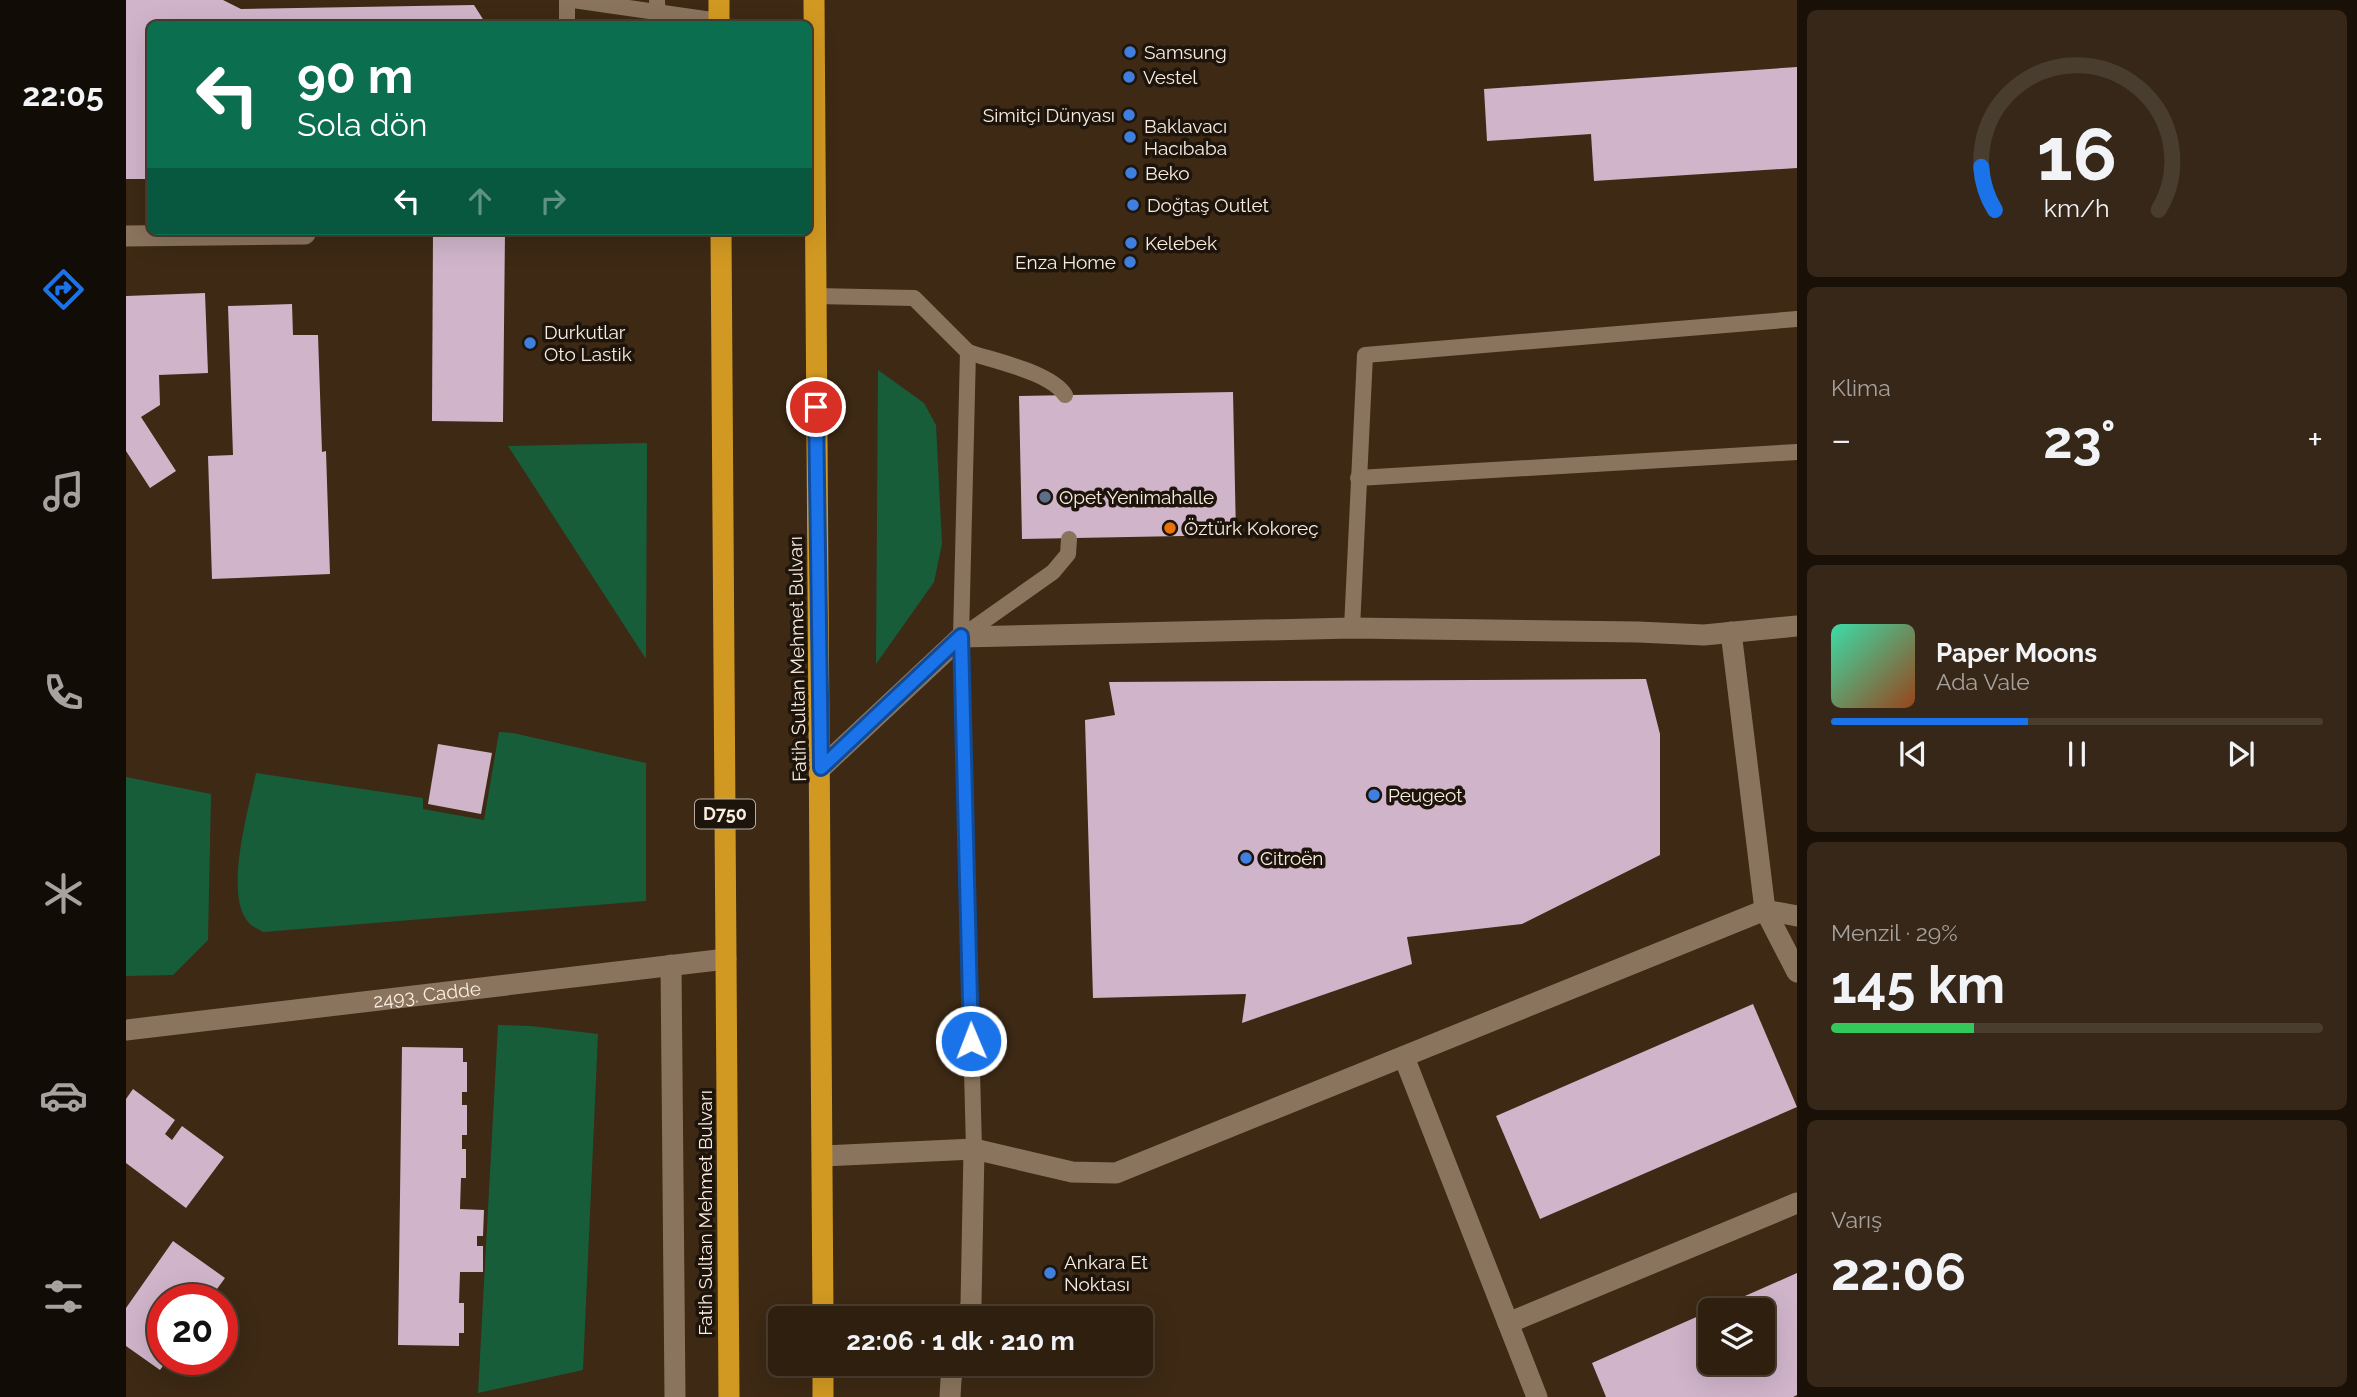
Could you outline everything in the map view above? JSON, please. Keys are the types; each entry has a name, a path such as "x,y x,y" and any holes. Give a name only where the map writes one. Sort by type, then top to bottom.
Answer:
{"highway":[{"name":"Fatih Sultan Mehmet Bulvarı","path":"814,0 823,1306"},
{"name":"Fatih Sultan Mehmet Bulvarı","path":"721,235 729,1397"},
{"path":"823,1376 823,1397"}],"street":[{"path":"126,236 216,235"},
{"path":"821,768 961,636 1352,628 1704,635 1797,626"},
{"path":"1731,632 1765,910 1797,972"},
{"path":"823,1156 974,1149 1072,1172 1116,1173 1765,910 1797,916"},
{"name":"2493. Cadde","path":"126,1030 726,959"},
{"path":"671,965 675,1397"},
{"path":"1404,1057 1537,1397"},
{"path":"970,1306 974,1149"},
{"path":"1508,1323 1797,1203"},
{"path":"950,1397 952,1376"}],"lane":[{"path":"567,0 567,21"},
{"path":"573,0 658,12 719,15"},
{"path":"815,296 914,298 968,352 1042,378 1060,388 1065,395"},
{"path":"1352,628 1365,355 1797,319"},
{"path":"968,352 961,636 974,1149"},
{"path":"1358,478 1797,452"},
{"path":"961,636 1054,572 1068,554 1069,539"}],"green space":[{"path":"878,370 924,403 936,425 942,544 934,582 876,664"},
{"path":"647,443 646,659 508,446"},
{"path":"499,732 646,763 646,901 263,932 249,923 238,893 238,873 256,773 423,798 423,809 484,820"},
{"path":"126,777 211,794 208,940 173,975 126,976"},
{"path":"498,1025 598,1034 583,1370 478,1393"}],"building":[{"path":"126,0 223,0 241,9 474,5 484,21 147,21 147,179 126,179"},
{"path":"1797,67 1797,168 1594,181 1591,134 1487,141 1484,89"},
{"path":"433,235 505,235 503,422 432,421"},
{"path":"205,293 208,373 159,375 160,405 141,417 176,471 150,488 126,451 126,296"},
{"path":"292,304 293,335 318,335 322,452 326,451 330,574 212,579 208,456 233,455 228,306"},
{"path":"1233,392 1236,535 1022,539 1019,396"},
{"name":"Peugeot","path":"1646,679 1660,734 1660,855 1522,924 1407,937 1412,964 1242,1023 1246,994 1093,998 1085,720 1115,715 1109,682"},
{"path":"438,744 492,753 481,814 428,804"},
{"path":"1753,1004 1797,1107 1540,1219 1496,1116"},
{"path":"402,1047 463,1048 463,1062 467,1062 467,1092 462,1092 462,1105 467,1105 467,1135 462,1135 462,1149 466,1149 466,1178 461,1178 460,1209 484,1210 483,1236 477,1236 477,1246 483,1246 483,1272 460,1272 459,1303 464,1303 464,1333 459,1333 459,1346 398,1345"},
{"path":"133,1089 175,1120 165,1134 172,1140 182,1126 224,1157 186,1208 126,1163 126,1099"},
{"path":"173,1241 225,1278 221,1284 147,1284 147,1361 126,1346 126,1308"},
{"path":"1797,1273 1797,1395 1606,1397 1592,1363 1698,1316 1698,1375 1775,1375 1775,1298 1740,1298"}],"place":[{"name":"Samsung","path":"1130,52"},
{"name":"Vestel","path":"1129,77"},
{"name":"Simitçi Dünyası","path":"1129,115"},
{"name":"Baklavacı Hacıbaba","path":"1130,137"},
{"name":"Beko","path":"1131,173"},
{"name":"Doğtaş Outlet","path":"1133,205"},
{"name":"Kelebek","path":"1131,243"},
{"name":"Enza Home","path":"1130,262"},
{"name":"Durkutlar Oto Lastik","path":"530,343"},
{"name":"Opet Yenimahalle","path":"1045,497"},
{"name":"Öztürk Kokoreç","path":"1170,528"},
{"name":"Peugeot","path":"1374,795"},
{"name":"Citroën","path":"1246,858"},
{"name":"Ankara Et Noktası","path":"1050,1273"}],"route":[{"path":"816,407 821,768 961,636 971,1041"}]}
